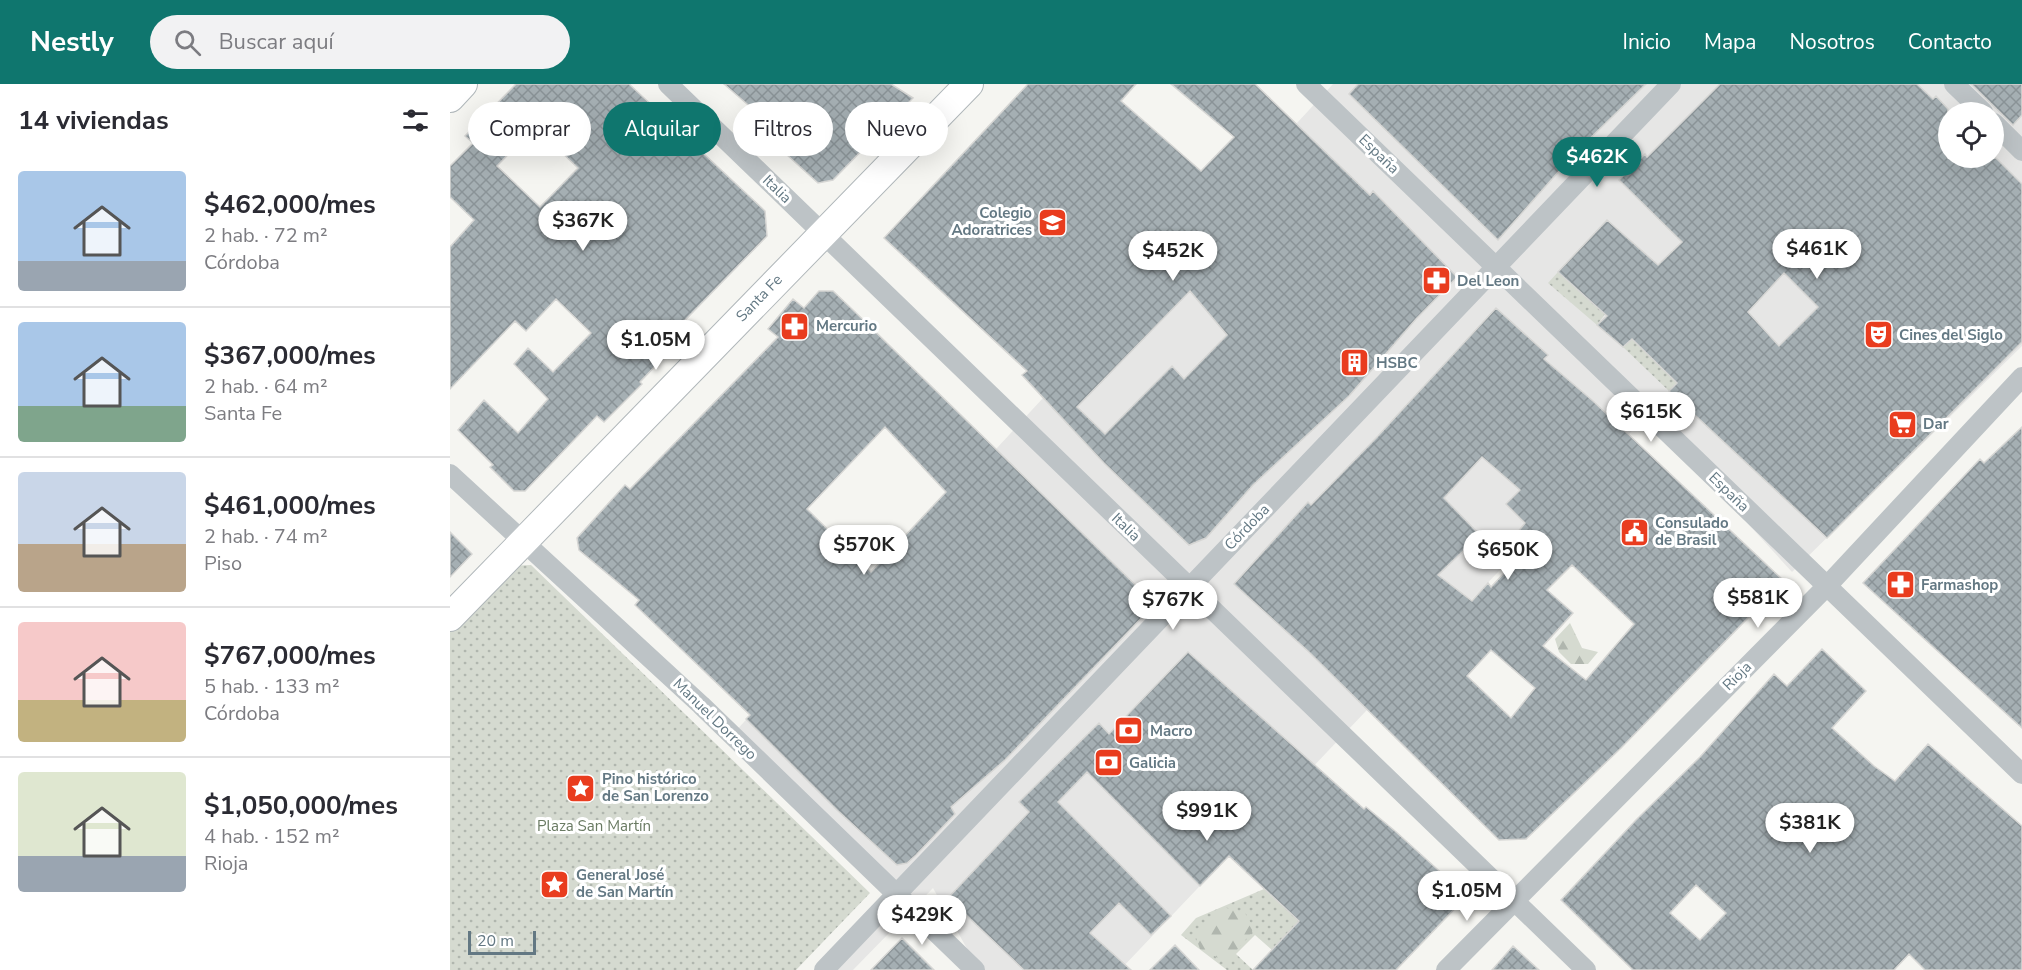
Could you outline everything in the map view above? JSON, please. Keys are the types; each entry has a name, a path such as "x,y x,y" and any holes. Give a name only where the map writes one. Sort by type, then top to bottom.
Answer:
{"main road":[{"path":"450,98 463,84"},
{"name":"Santa Fe","path":"450,617 969,84"}],"street":[{"name":"Italia","path":"668,84 1586,970"},
{"name":"España","path":"1306,84 2022,774"},
{"name":"Córdoba","path":"824,970 1671,84"},
{"path":"1953,84 1972,102"},
{"path":"2004,133 2022,150"},
{"name":"Rioja","path":"1446,970 1827,586 2022,377"},
{"name":"Manuel Dorrego","path":"450,474 701,705 975,970"}],"shaded area":[{"path":"1333,84 2022,84 2022,346 1792,572 1648,414 1120,970 979,970 933,888 853,970 820,970 896,894 732,735"}],"green space":[{"path":"1558,272 1605,314 1597,325 1548,283"},
{"path":"1632,339 1678,384 1669,391 1623,347"},
{"name":"Plaza San Martín","path":"531,565 870,893 796,970 450,970 450,624 507,566"},
{"path":"1570,623 1582,648 1598,652 1588,664 1571,664 1559,652 1555,639"},
{"path":"1314,869 1301,919 1272,950 1255,935 1236,954 1253,970 1227,970 1181,935 1196,918 1264,889 1281,905"},
{"path":"1223,907 1245,913 1253,927 1252,932 1227,962 1200,949 1194,932"}],"building":[{"path":"516,84 629,84 648,102 603,102 603,156 706,156 765,211 767,236 655,351 663,358 640,382 642,384 604,422 597,416 525,491 514,491 490,467 493,465 458,430 484,400 518,433 548,399 514,364 528,348 553,372 591,333 556,299 526,331 515,321 450,389 450,247 474,220 450,197 450,166 468,148 468,156 507,156 497,166 540,207 578,168 565,156 591,156 591,102 498,102"},
{"path":"724,84 891,84 913,98 909,102 845,102 845,156 856,156 833,180 818,183 788,156 833,156 833,102 745,102"},
{"path":"1028,84 1136,84 1121,101 1201,171 1234,137 1171,84 1255,84 1370,195 1373,191 1457,277 1416,319 1349,396 1253,485 1206,538 1189,545 1104,463 1022,375 1027,371 884,238","holes":["1190,291 1227,335 1184,379 1172,366 1105,434 1077,407"]},
{"path":"1358,84 1646,84 1576,152 1498,240 1349,94"},
{"path":"1720,84 1917,84 1933,99 1936,96 1942,102 1938,102 1938,168 2004,168 2004,166 2022,184 2022,342 1827,538 1669,391 1677,383 1632,339 1623,347 1597,325 1607,316 1558,272 1607,220 1658,265 1682,242 1619,180 1645,154 1647,157","holes":["1784,273 1818,307 1779,346 1748,312"]},
{"path":"1971,84 2022,84 2022,115 2013,125 2004,116 2004,102 1989,102"},
{"path":"819,291 833,291 1155,604 1005,760 951,807 955,814 916,855 907,863 897,865 837,810 746,719 750,715 635,605 639,600 579,550 577,538 625,485 630,489 778,337 768,329 793,299 804,308","holes":["885,427 946,492 871,572 807,509"]},
{"path":"1496,308 1548,355 1544,359 1593,401 1784,581 1621,748 1526,839 1499,840 1309,652 1234,584 1308,502 1311,505","holes":["1482,457 1520,490 1506,504 1525,523 1505,548 1518,558 1491,587 1488,583 1472,601 1438,575 1480,535 1444,498","1572,565 1634,624 1586,680 1543,646 1573,613 1547,590","1491,650 1535,688 1511,718 1467,676"]},
{"path":"2022,427 2022,728 1863,583 1980,459 1984,463"},
{"path":"450,532 472,554 450,577"},
{"path":"1822,649 1866,691 1832,728 1874,766 1895,781 1928,744 2022,826 2022,970 1925,970 1909,954 1894,970 1633,970 1561,900 1636,820 1700,757 1774,674 1787,686","holes":["1696,885 1726,913 1700,940 1670,913"]},
{"path":"1188,652 1364,809 1366,807 1395,831 1467,896 1396,970 1253,970 1299,921 1229,856 1200,886 1087,772 1058,802 1171,916 1151,935 1119,903 1090,933 1131,970 1024,970 948,898 1029,812 1019,802 1099,723 1109,734"},
{"path":"902,938 934,970 871,970"},
{"path":"1175,945 1199,970 1150,970"},
{"path":"1513,946 1539,970 1492,970"}],"place":[{"name":"Colegio Adoratrices","path":"1053,222"},
{"name":"Del Leon","path":"1436,281"},
{"name":"Mercurio","path":"795,326"},
{"name":"Cines del Siglo","path":"1878,335"},
{"name":"HSBC","path":"1355,363"},
{"name":"Dar","path":"1902,424"},
{"name":"Consulado de Brasil","path":"1634,532"},
{"name":"Farmashop","path":"1900,585"},
{"name":"Macro","path":"1129,731"},
{"name":"Galicia","path":"1108,763"},
{"name":"Pino histórico de San Lorenzo","path":"581,788"},
{"name":"General José de San Martín","path":"555,884"}]}
